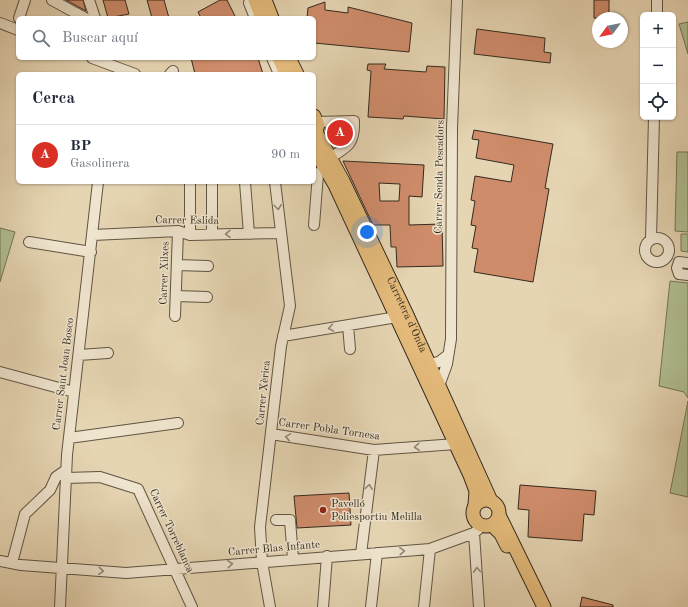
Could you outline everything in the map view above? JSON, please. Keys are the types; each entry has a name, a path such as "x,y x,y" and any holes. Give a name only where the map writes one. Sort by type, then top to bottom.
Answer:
{"main road":[{"path":"255,0 261,16"},
{"path":"265,0 271,16"},
{"path":"280,60 285,72"},
{"path":"290,60 296,72"},
{"name":"Carretera d'Onda","path":"316,129 328,162 476,491 473,517 487,525 498,507 491,501 429,364 328,162 316,151"},
{"path":"475,506 482,500 491,501"},
{"path":"487,525 501,534 536,607"},
{"path":"487,525 544,607"}],"street":[{"path":"21,16 25,0"},
{"path":"52,0 81,16"},
{"path":"89,0 94,16"},
{"path":"250,0 249,3 254,16"},
{"name":"Carrer Senda Pescadors","path":"439,386 448,364 451,339 452,128 457,0"},
{"path":"657,0 657,12"},
{"path":"0,23 16,27"},
{"path":"97,60 129,72"},
{"path":"273,60 278,72"},
{"path":"654,120 651,239 645,246 645,255 652,262 662,261 677,268"},
{"path":"314,225 318,174 328,162 348,147 355,133 354,122 316,126"},
{"name":"Carrer Sant Joan Bosco","path":"60,607 69,438 98,184"},
{"path":"190,184 190,235"},
{"path":"212,184 212,234"},
{"path":"245,184 249,234"},
{"name":"Carrer Xèrica","path":"270,607 262,562 260,527 283,336 290,306 275,184"},
{"name":"Carrer Eslida","path":"92,235 178,231 190,235 281,233"},
{"name":"Carrer Xilxes","path":"175,316 178,231"},
{"path":"651,239 661,238 668,245 668,254 662,261"},
{"path":"29,242 91,252"},
{"path":"688,263 680,262 677,268 679,274 688,275"},
{"path":"177,265 208,266"},
{"path":"176,296 207,297"},
{"path":"283,336 397,317"},
{"path":"348,326 350,349"},
{"path":"79,355 108,353"},
{"path":"429,364 439,362 448,355"},
{"path":"0,372 74,392"},
{"path":"69,438 178,423"},
{"name":"Carrer Pobla Tornesa","path":"271,434 374,450 456,444"},
{"path":"361,554 374,450"},
{"path":"12,563 25,514 50,490 56,477 66,474"},
{"name":"Carrer Torreblanca","path":"66,474 100,477 138,489 192,607"},
{"path":"276,520 290,520 293,559"},
{"path":"480,607 487,525"},
{"name":"Carrer Blas Infante","path":"0,561 126,573 430,549 487,525"},
{"path":"424,607 430,549"},
{"path":"371,607 377,553"},
{"path":"323,607 327,556"}],"green space":[{"path":"688,22 688,54 679,24"},
{"path":"677,152 688,152 688,232 675,231"},
{"path":"0,228 15,232 0,282"},
{"path":"681,234 688,234 688,252 681,251"},
{"path":"670,281 688,283 688,398 684,392 659,386"},
{"path":"688,401 688,497 670,493"}],"building":[{"path":"66,0 83,0 86,11"},
{"path":"103,0 125,0 129,14 107,16"},
{"path":"147,0 164,0 168,16 151,16"},
{"path":"220,0 227,0 235,16 200,16 198,12"},
{"path":"594,0 609,0 609,12 594,12"},
{"path":"325,2 325,10 348,13 348,7 412,23 409,52 316,43 316,16 307,16 308,8"},
{"path":"477,29 545,38 544,52 551,53 550,63 474,54"},
{"path":"192,60 259,60 262,72 194,72"},
{"path":"368,64 386,64 384,69 426,72 427,66 445,67 444,119 404,116 403,119 368,117 371,71 367,70"},
{"path":"338,128 344,139 332,145 325,129"},
{"path":"474,130 553,144 545,188 549,189 533,282 474,272 478,249 472,248 476,226 471,225 475,201 471,200 475,176 511,182 514,165 476,158 479,140 472,139"},
{"path":"343,161 424,165 422,197 409,196 409,225 442,224 443,266 397,267 396,247 391,247 390,225 373,225","holes":["379,183 400,184 399,201 380,201"]},
{"path":"520,485 596,491 594,515 584,514 582,541 528,537 529,510 518,509"},
{"name":"Pavelló Poliesportiu Melilla","path":"349,493 351,525 297,528 294,496"},
{"path":"582,597 613,605 613,607 580,607"}],"place":[{"name":"BP","path":"340,133"},
{"name":"Pavelló Poliesportiu Melilla","path":"323,510"}]}
